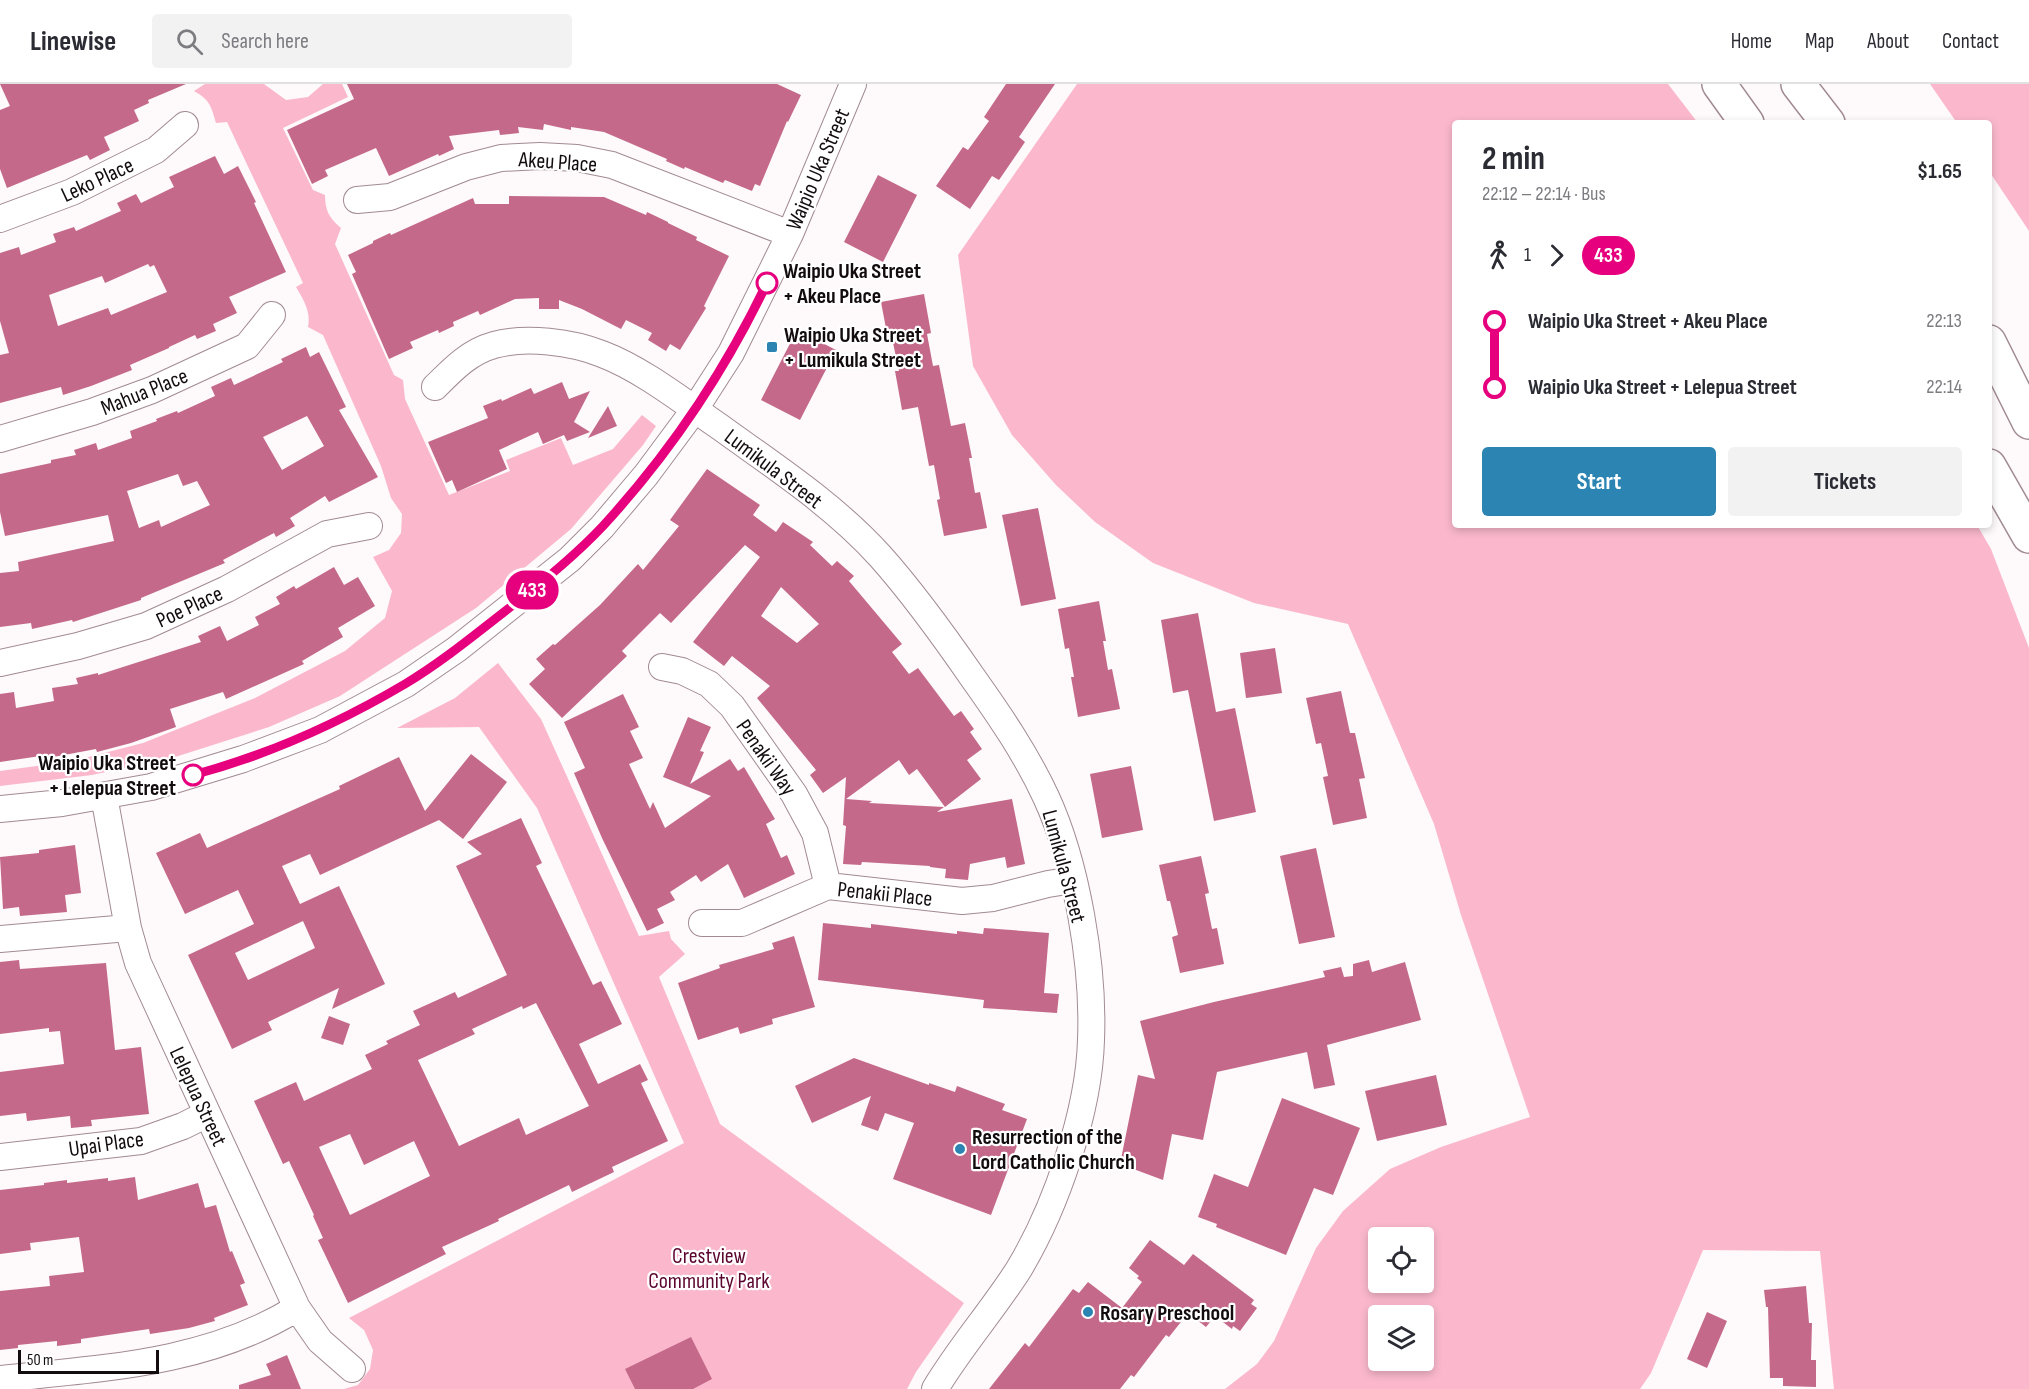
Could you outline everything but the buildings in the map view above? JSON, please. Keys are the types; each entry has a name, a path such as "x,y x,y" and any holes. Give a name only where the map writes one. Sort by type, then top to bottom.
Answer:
{"highway":[{"path":"1719,84 1745,120"},
{"path":"1798,84 1826,120"},
{"path":"1992,348 2029,422"},
{"path":"1992,471 2029,536"}],"street":[{"name":"Waipio Uka Street","path":"0,809 104,796 151,787 202,773 279,747 320,730 406,684 457,649 570,559 646,475 695,409 731,353 790,234 853,84"},
{"name":"Leko Place","path":"0,219 72,192 156,150 185,125"},
{"name":"Akeu Place","path":"357,200 390,197 466,167 501,158 540,156 577,158 612,165 790,234"},
{"name":"Mahua Place","path":"0,440 92,412 152,390 247,346 272,315"},
{"name":"Lumikula Street","path":"435,387 465,358 495,344 528,341 562,343 602,354 633,369 695,409 774,465 853,528 909,590 996,712 1031,767 1060,831 1073,880 1089,964 1091,1028 1089,1075 1080,1115 1054,1194 1032,1244 1008,1286 935,1389"},
{"name":"Poe Place","path":"0,663 78,646 146,626 227,589 327,534 369,526"},
{"name":"Penakii Way","path":"662,667 682,671 709,684 732,706 799,804 815,833 828,886"},
{"name":"Lelepua Street","path":"104,796 128,928 138,963 297,1308 320,1341 352,1368"},
{"name":"Penakii Place","path":"702,923 742,923 828,886 962,901 993,898 1073,880"},
{"path":"0,939 128,928"},
{"name":"Upai Place","path":"0,1157 141,1141 183,1126 207,1114"},
{"path":"0,1379 148,1362 217,1346 275,1322 297,1308"}],"green space":[{"path":"205,84 264,84 286,100 308,97 323,84 342,84 348,97 283,128 313,190 325,195 328,213 341,228 335,244 394,375 403,380 405,399 449,495 510,471 506,460 561,438 573,465 613,449 642,415 656,426 643,445 571,529 476,608 340,696 269,727 172,758 92,775 0,786 0,771 73,761 143,743 255,698 345,651 385,618 392,591 373,557 389,550 401,533 402,514 391,498 381,466 323,335 308,327 308,311 296,287 303,283 227,122 216,123 209,104 194,91"},
{"path":"1077,84 1668,84 1696,120 1452,120 1452,528 1979,528 1991,549 2029,648 2029,1389 1834,1389 1820,1251 1703,1250 1651,1373 1640,1389 1225,1389 1257,1364 1274,1341 1316,1248 1343,1211 1390,1169 1441,1147 1530,1117 1461,915 1434,824 1348,624 1254,603 1153,563 1095,522 1056,485 1012,435 973,366 958,255"},
{"path":"1930,84 2029,84 2029,231 1992,176 1992,120 1955,120"},
{"name":"Crestview Community Park","path":"498,663 541,719 639,936 669,931 671,939 685,954 659,977 720,1124 964,1303 916,1372 907,1389 344,1389 358,1385 370,1369 373,1350 364,1330 349,1318 684,1143 537,808 479,727 397,728 455,698"}],"bus line":[{"name":"433","path":"193,775 279,747 320,730 406,684 457,649 570,559 602,527 646,475 695,409 731,353 767,283"}],"place":[{"name":"Waipio Uka Street + Akeu Place","path":"767,283"},
{"name":"Waipio Uka Street + Lumikula Street","path":"772,347"},
{"name":"Waipio Uka Street + Lelepua Street","path":"193,775"},
{"name":"Resurrection of the Lord Catholic Church","path":"960,1149"},
{"name":"Rosary Preschool","path":"1088,1312"}]}
